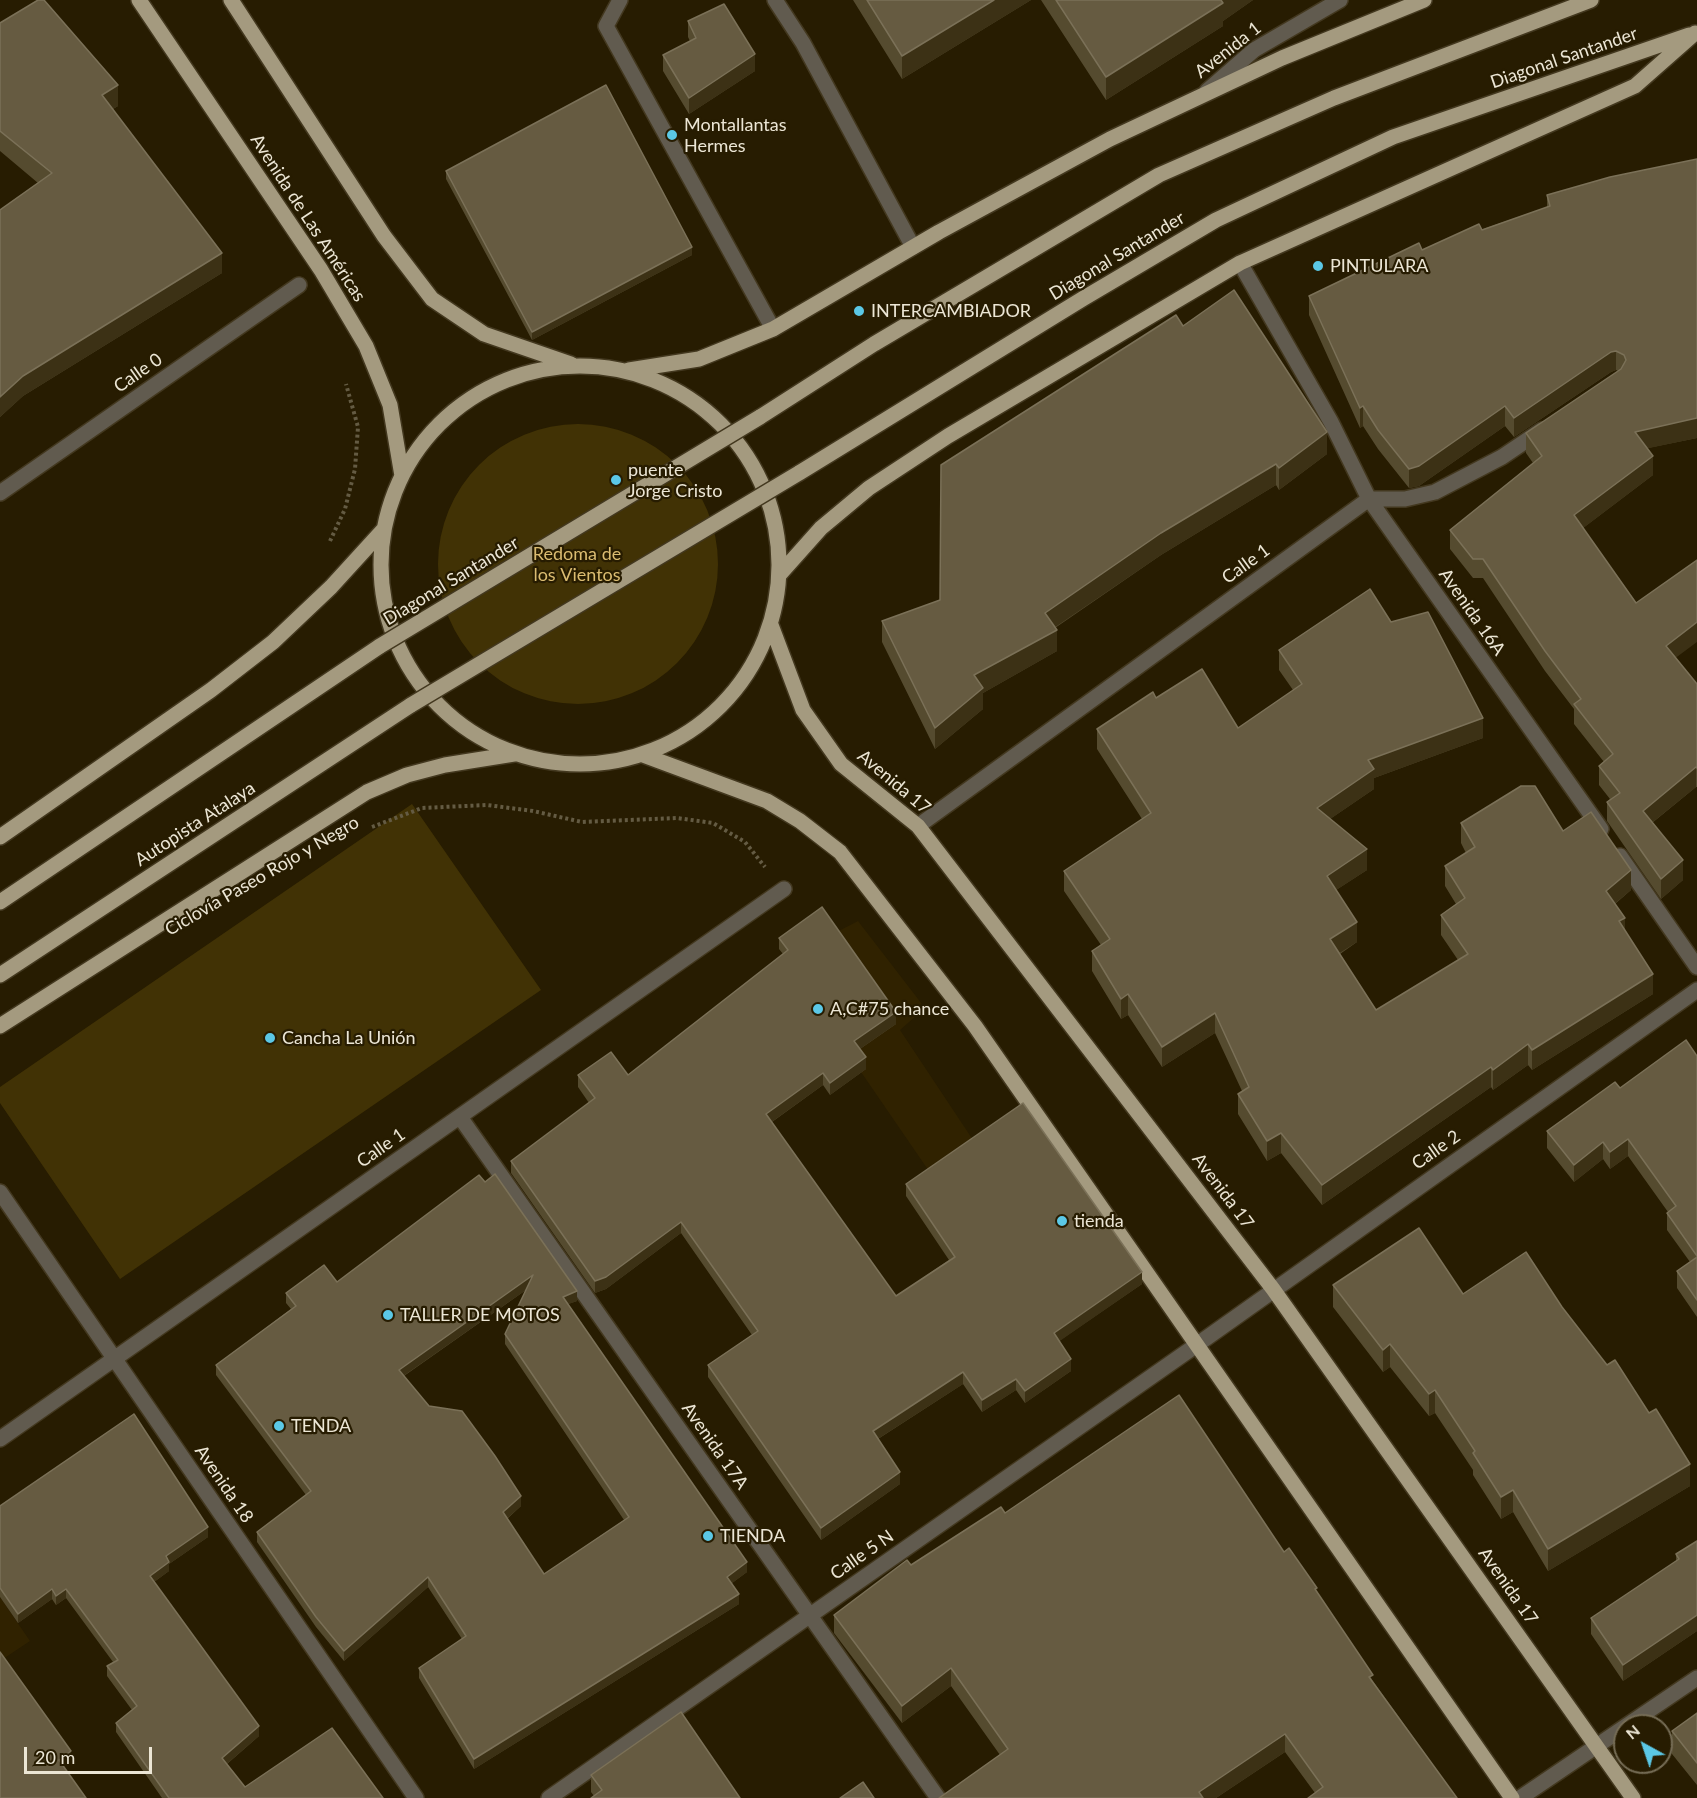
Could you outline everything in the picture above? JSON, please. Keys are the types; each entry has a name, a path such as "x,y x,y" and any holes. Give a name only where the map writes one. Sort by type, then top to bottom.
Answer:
{"main road":[{"name":"Avenida de Las Américas","path":"139,0 321,270 366,346 390,405 402,476"},
{"path":"231,0 384,236 432,299 484,334 574,365 629,370 699,359 773,329 913,247 1110,139 1282,58 1424,0"},
{"name":"Diagonal Santander","path":"0,902 380,646 1159,175 1334,98 1591,0"},
{"path":"780,574 821,528 869,488 948,436 1240,263 1635,86 1696,33"},
{"name":"Diagonal Santander","path":"411,705 1216,220 1393,137 1696,33"},
{"path":"574,365 521,374 472,397 432,432 402,476 383,530 381,577 388,623 407,666 436,703 471,733 513,754 556,764 600,764 643,755 698,726 743,681 771,625 780,574 776,519 756,468 706,405 629,370"},
{"path":"0,837 211,690 273,642 331,587 383,530"},
{"name":"Avenida 17","path":"771,625 804,710 841,764 918,826 1273,1289 1633,1798"},
{"name":"Autopista Atalaya","path":"0,975 411,705"},
{"path":"0,1026 367,792 407,775 445,765 513,754"},
{"path":"643,755 767,801 800,821 840,852 975,1026 1512,1798"}],"street":[{"path":"620,0 606,26 773,329"},
{"path":"775,0 803,43 913,247"},
{"name":"Avenida 1","path":"1202,95 1254,50 1340,0"},
{"name":"Avenida 16A","path":"1240,263 1331,422 1369,499 1697,967"},
{"name":"Calle 0","path":"0,493 299,285"},
{"path":"1369,499 1406,500 1434,492 1502,457 1559,418"},
{"name":"Calle 1","path":"918,826 1369,499"},
{"name":"Calle 1","path":"0,1439 784,889"},
{"name":"Calle 2","path":"1198,1344 1697,990"},
{"name":"Avenida 17A","path":"460,1116 938,1798"},
{"name":"Avenida 18","path":"0,1192 416,1798"},
{"name":"Calle 5 N","path":"549,1798 1198,1344"},
{"path":"1520,1798 1697,1678"}],"path":[{"path":"326,549 345,509 355,469 358,427 344,377"},
{"name":"Ciclovía Paseo Rojo y Negro","path":"366,830 422,808 487,805 534,811 582,822 666,818 714,823 745,842 784,889"}],"shaded area":[{"path":"858,921 925,1008 900,1030 977,1146 933,1177 861,1072 866,1069 854,1053 895,1023 833,934"},
{"path":"0,1597 30,1641 0,1661"}],"green space":[{"name":"Redoma de los Vientos","path":"578,424 605,427 632,435 656,447 677,465 695,486 707,510 715,537 718,564 715,591 707,618 695,642 677,663 656,681 632,693 605,701 578,704 551,701 524,693 500,681 479,663 461,642 449,618 441,591 438,564 441,537 449,510 461,486 479,465 500,447 524,435 551,427"},
{"name":"Cancha La Unión","path":"412,804 541,990 120,1279 0,1103 0,1087"}],"building":[{"path":"38,0 44,0 118,85 102,95 222,253 23,376 0,397 0,210 52,173 0,131 0,23"},
{"path":"867,0 994,0 902,56"},
{"path":"1056,0 1221,0 1223,3 1106,77"},
{"path":"724,4 755,54 689,98 663,55 696,38 688,21"},
{"path":"606,85 692,247 532,332 446,171"},
{"path":"1697,159 1697,418 1635,432 1653,456 1574,515 1636,603 1697,560 1697,622 1666,646 1697,684 1697,768 1643,811 1683,860 1661,879 1607,802 1620,793 1599,766 1613,754 1574,704 1581,699 1545,651 1483,559 1473,559 1450,530 1542,456 1526,433 1621,369 1626,360 1624,355 1616,351 1611,352 1514,418 1505,406 1419,466 1409,469 1378,430 1363,406 1360,408 1309,296 1419,243 1422,250 1479,224 1482,230 1550,206 1547,195 1610,177"},
{"path":"1234,290 1327,432 1279,468 1276,464 1161,533 1045,613 1057,630 974,675 983,688 935,728 882,621 940,600 941,465 1176,315 1183,326"},
{"path":"1370,589 1391,622 1428,612 1483,718 1368,760 1374,769 1317,808 1367,849 1327,876 1357,922 1330,939 1376,1010 1468,954 1441,915 1465,898 1445,866 1475,847 1461,823 1521,786 1535,786 1563,831 1591,812 1631,870 1606,891 1625,918 1619,921 1653,974 1532,1050 1528,1044 1493,1070 1491,1067 1322,1185 1281,1133 1267,1141 1238,1094 1249,1087 1215,1013 1162,1047 1128,994 1121,999 1092,951 1110,939 1064,871 1151,813 1097,729 1153,692 1156,698 1202,669 1238,728 1302,684 1279,650"},
{"path":"822,907 896,1012 854,1041 866,1057 830,1083 823,1073 766,1114 896,1296 955,1257 906,1184 1023,1103 1142,1272 1054,1333 1071,1359 1025,1391 1016,1379 982,1400 963,1372 873,1431 900,1472 821,1528 708,1365 758,1331 681,1222 606,1277 595,1281 511,1161 595,1098 578,1075 611,1052 628,1075 788,950 779,938"},
{"path":"1686,1040 1697,1056 1697,1256 1667,1213 1676,1206 1628,1139 1610,1152 1603,1142 1574,1165 1547,1131 1615,1082 1620,1088"},
{"path":"495,1174 577,1291 563,1297 747,1562 727,1577 739,1594 474,1759 419,1668 466,1636 428,1577 344,1651 316,1617 257,1532 311,1491 216,1365 296,1306 286,1293 324,1265 337,1282 479,1175 485,1182","holes":["533,1275 505,1334 629,1517 544,1574 503,1512 521,1496 495,1456 462,1411 429,1406 399,1370"]},
{"path":"1419,1228 1463,1294 1526,1252 1562,1307 1607,1365 1615,1360 1649,1413 1656,1409 1690,1464 1548,1549 1513,1490 1501,1497 1473,1453 1475,1451 1435,1390 1429,1394 1390,1344 1383,1350 1333,1285"},
{"path":"1697,1257 1697,1300 1677,1271"},
{"path":"1179,1395 1284,1552 1289,1548 1317,1588 1315,1589 1373,1675 1369,1677 1457,1798 1308,1798 1323,1787 1285,1734 1199,1792 1203,1798 939,1798 1008,1749 951,1668 902,1706 834,1615 907,1560 911,1565 1001,1507 1005,1513"},
{"path":"134,1414 208,1527 166,1556 169,1562 150,1576 259,1726 222,1758 245,1787 332,1728 383,1798 169,1798 116,1723 137,1706 107,1666 118,1660 66,1589 56,1596 52,1589 18,1614 0,1588 0,1506"},
{"path":"1697,1541 1697,1615 1623,1665 1591,1618 1679,1559 1676,1554"},
{"path":"0,1652 71,1751 59,1760 86,1798 0,1798"},
{"path":"681,1712 740,1798 591,1798 602,1790 591,1775"},
{"path":"1697,1713 1697,1763 1673,1732"},
{"path":"863,1782 874,1798 840,1798"}],"place":[{"name":"Montallantas Hermes","path":"672,135"},
{"name":"PINTULARA","path":"1318,266"},
{"name":"INTERCAMBIADOR","path":"859,311"},
{"name":"puente Jorge Cristo","path":"616,480"},
{"name":"A,C#75 chance","path":"818,1009"},
{"name":"Cancha La Unión","path":"270,1038"},
{"name":"tienda","path":"1062,1221"},
{"name":"TALLER DE MOTOS","path":"388,1315"},
{"name":"TENDA","path":"279,1426"},
{"name":"TIENDA","path":"708,1536"}]}
